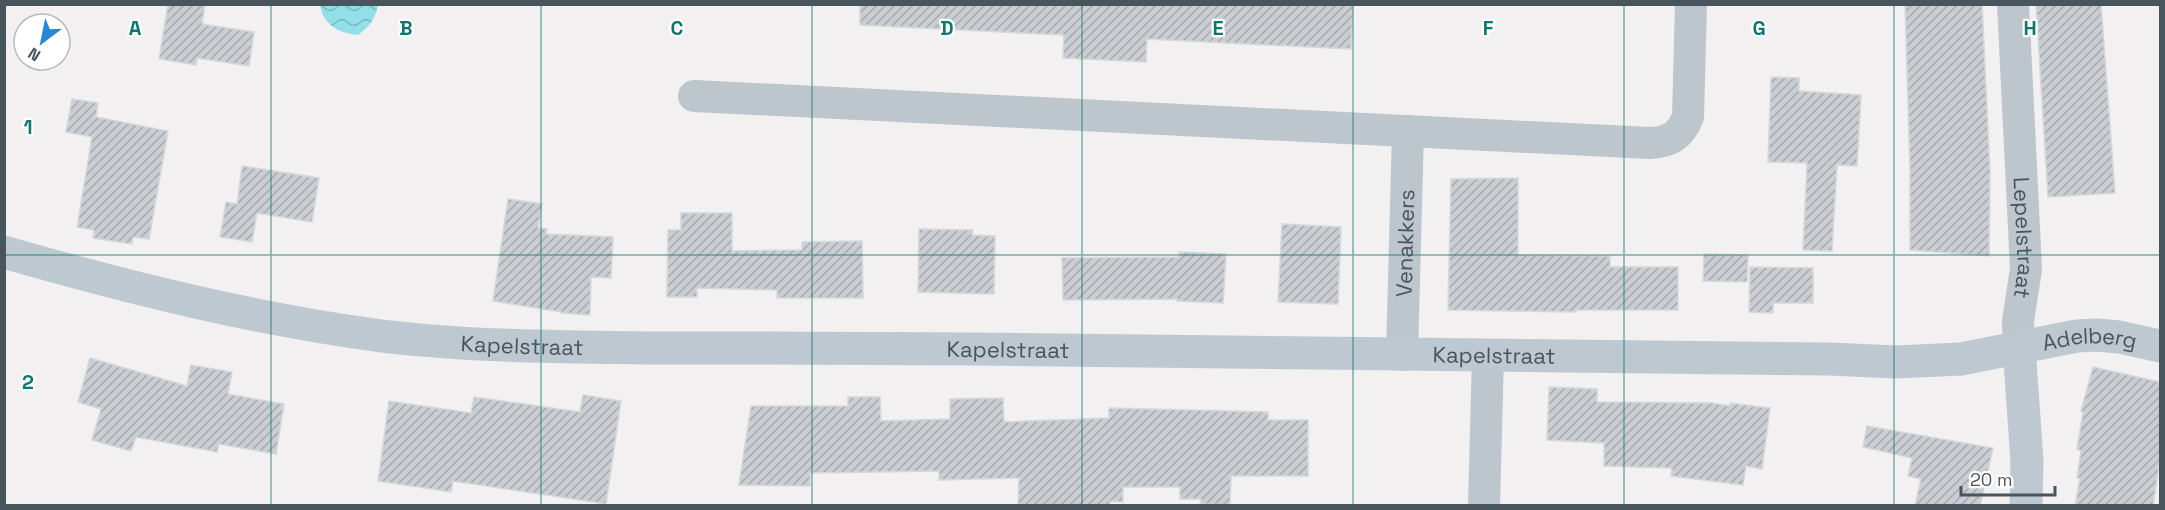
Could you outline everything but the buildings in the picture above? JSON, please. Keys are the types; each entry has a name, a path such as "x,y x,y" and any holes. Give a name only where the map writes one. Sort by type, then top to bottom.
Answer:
{"main road":[{"name":"Kapelstraat","path":"4,252 116,284 218,308 384,336 474,344 563,348 972,349 1895,362 1961,359 2019,347"},
{"name":"Adelberg","path":"2019,347 2077,336 2097,335 2119,337 2160,346"},
{"name":"Lepelstraat","path":"2019,347 2027,461 2026,506"}],"street":[{"path":"694,96 1650,144 1676,138 1684,127 1689,106 1691,4"},
{"name":"Lepelstraat","path":"2013,4 2026,269 2019,321 2019,347"},
{"name":"Venakkers","path":"1402,355 1408,131"},
{"path":"1485,506 1488,355"}],"water":[{"path":"320,4 378,5 371,22 358,35 338,30 328,23"}]}
